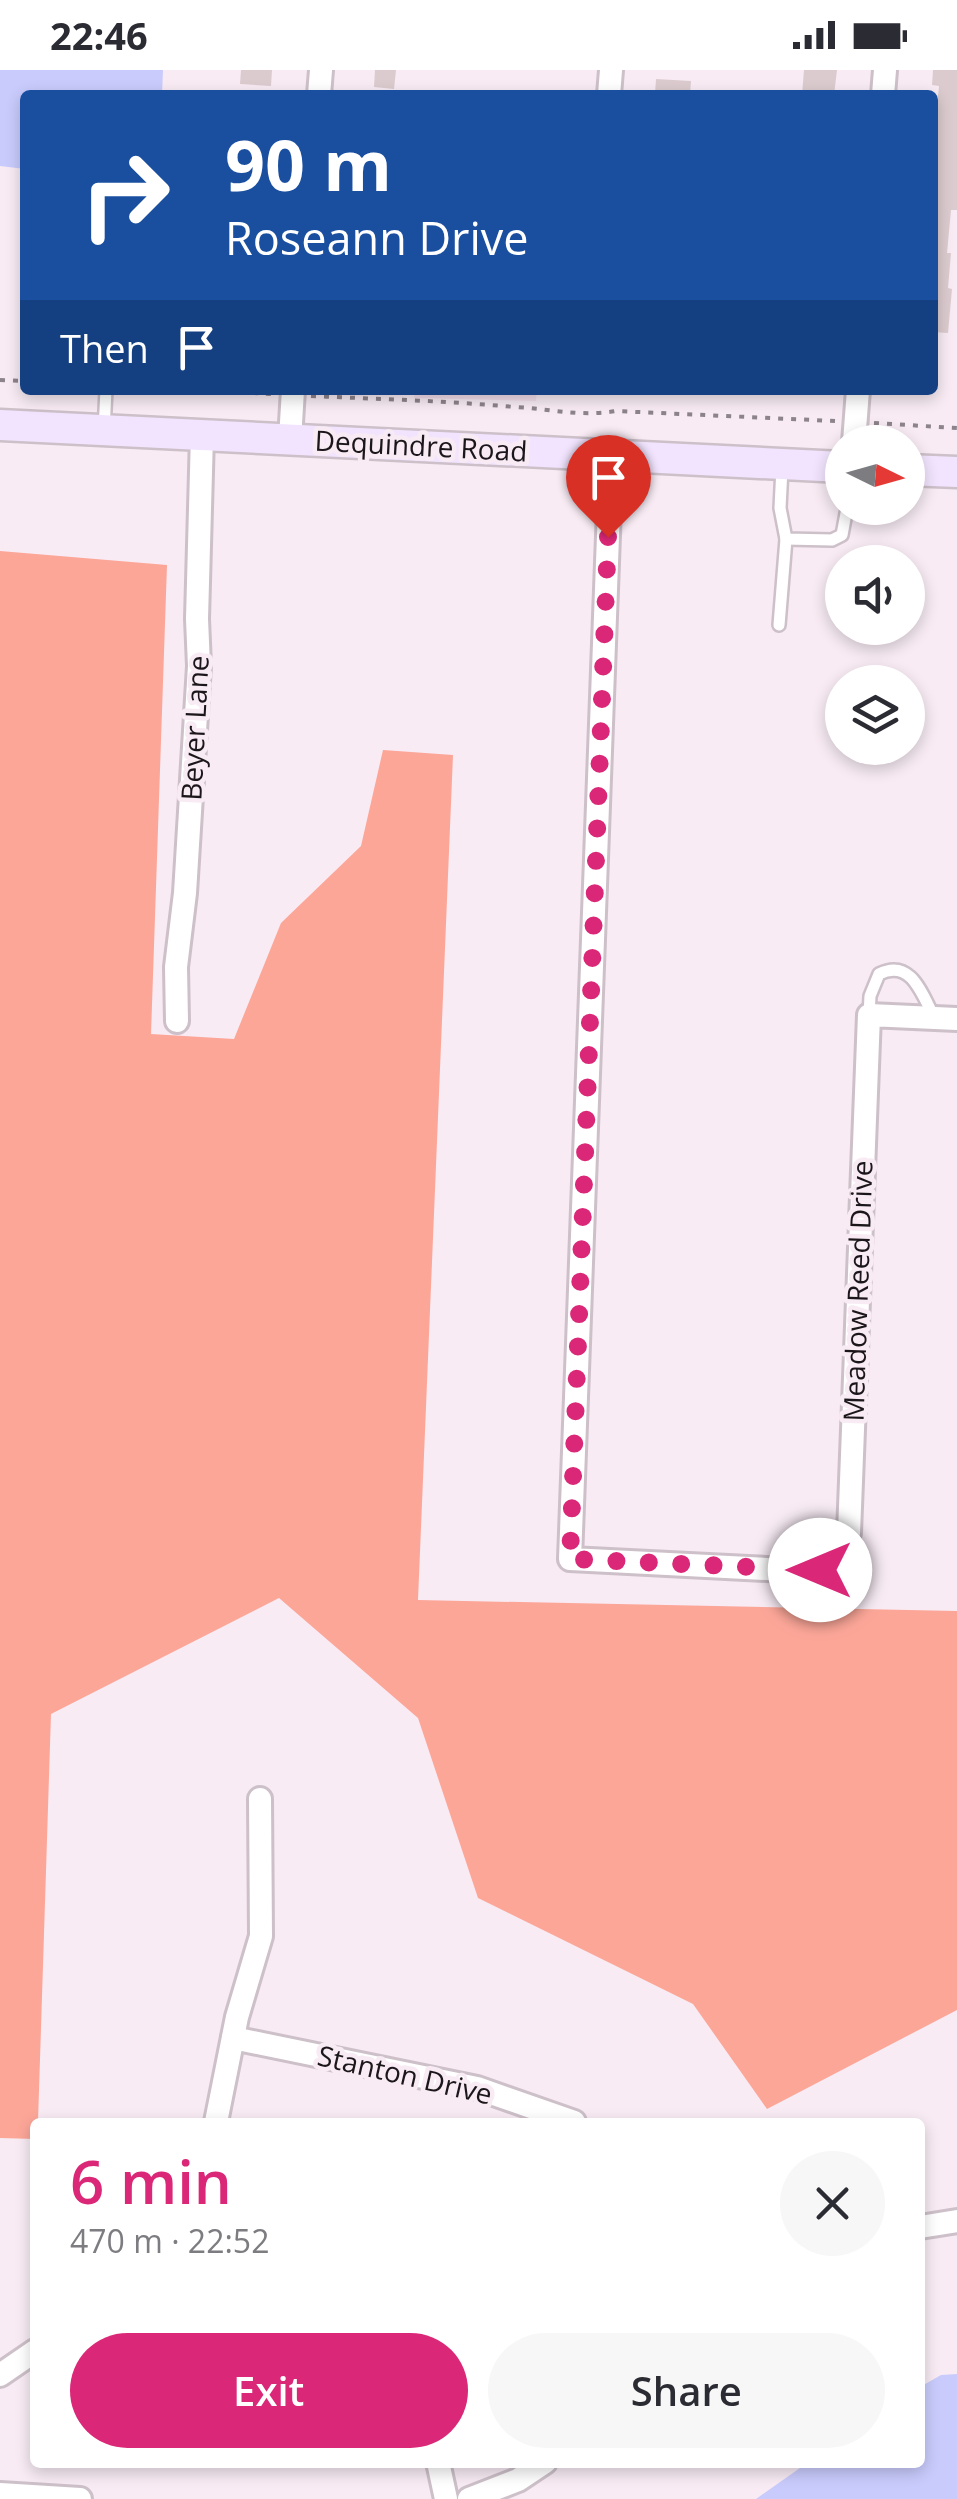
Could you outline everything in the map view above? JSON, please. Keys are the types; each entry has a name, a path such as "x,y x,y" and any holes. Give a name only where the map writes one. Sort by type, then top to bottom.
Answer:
{"main road":[{"name":"Dequindre Road","path":"0,424 825,466"},
{"path":"925,471 957,472"}],"street":[{"path":"290,439 294,395"},
{"path":"855,425 858,395"},
{"name":"Beyer Lane","path":"177,1021 176,967 185,893 199,666 202,434"},
{"name":"Meadow Reed Drive","path":"611,455 570,1559 806,1571 820,1570 834,1562 844,1549 849,1533 869,1014"},
{"path":"869,1014 946,1018"},
{"path":"217,2118 233,2038 261,1936 260,1799"},
{"name":"Stanton Drive","path":"233,2038 477,2088 563,2118"},
{"path":"925,2226 957,2221"},
{"path":"0,2376 30,2355"},
{"path":"439,2468 446,2499"},
{"path":"469,2499 518,2480 536,2468"},
{"path":"0,2494 80,2499"}],"lane":[{"path":"104,430 106,395"},
{"path":"779,625 786,539 780,508 782,464"},
{"path":"786,539 832,540 842,534 844,525"},
{"path":"869,1014 870,996 879,974 900,969 910,974 946,1018"}],"path":[{"path":"326,395 520,407 556,414 591,415 616,410 841,422"},
{"path":"870,423 957,428"}],"shaded area":[{"path":"414,395 537,395 536,401 414,398"},
{"path":"0,551 167,565 151,1034 234,1039 281,923 361,846 383,750 453,755 418,1600 957,1611 957,2010 767,2109 693,2004 478,1898 418,1718 279,1598 51,1714 38,2118 30,2118 30,2139 0,2138"}],"water":[{"path":"0,70 163,70 162,90 20,90 20,168 0,166"},
{"path":"957,2374 957,2499 756,2499 800,2468 925,2468 925,2384 941,2375"}],"building":[{"path":"241,70 272,70 271,86 240,84"},
{"path":"375,70 396,70 394,89 374,87"},
{"path":"804,70 837,70 835,90 802,90"},
{"path":"933,70 957,70 957,210 951,210 947,253 951,253 948,288 952,289 948,333 938,332 939,86 932,85"},
{"path":"656,79 691,81 690,90 655,90"}],"route":[{"path":"608,537 570,1559 820,1570"}]}
